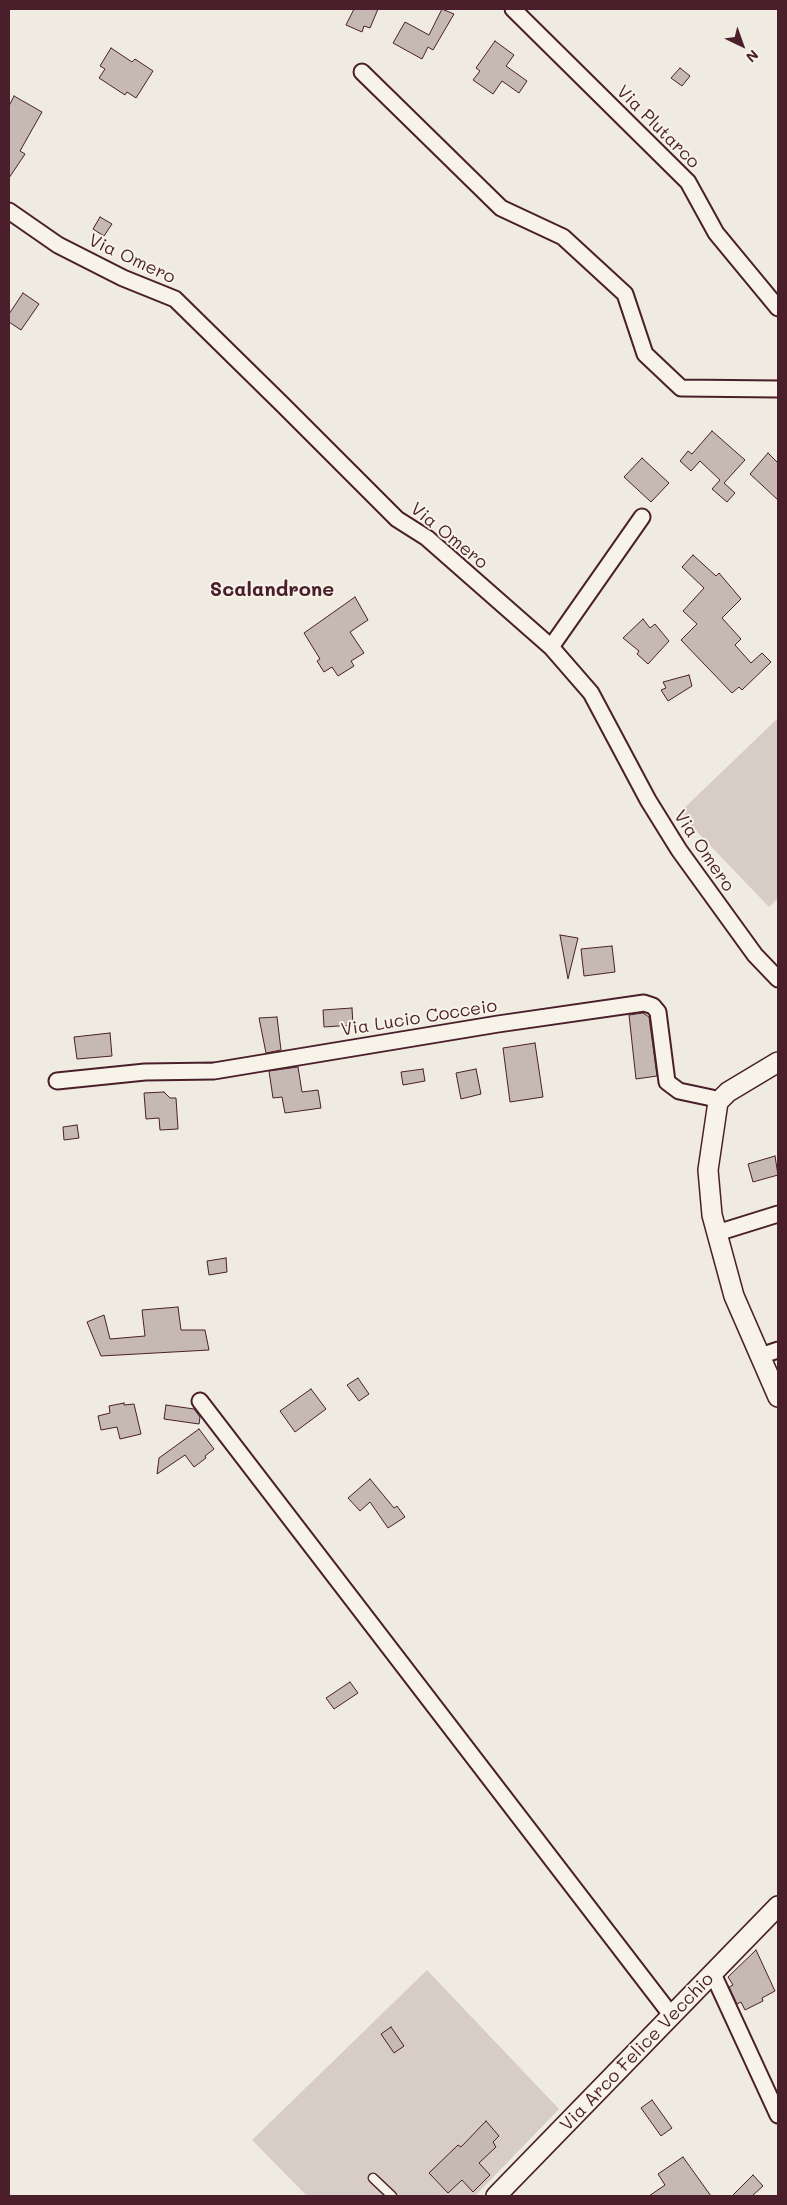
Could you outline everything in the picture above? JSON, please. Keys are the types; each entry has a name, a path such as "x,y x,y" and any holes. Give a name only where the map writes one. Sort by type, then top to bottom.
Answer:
{"street":[{"name":"Via Plutarco","path":"513,9 688,182 716,233 778,308"},
{"path":"362,72 501,208 563,237 625,294 645,354 681,388 778,389"},
{"name":"Via Omero","path":"9,211 58,245 123,278 175,299 396,519 427,538 551,647 591,693 648,800 679,850 755,955 778,979"},
{"path":"551,647 642,517"},
{"name":"Via Lucio Cocceio","path":"57,1081 145,1072 214,1071 498,1024 644,1003 653,1006 658,1012 666,1082 678,1091 712,1098 718,1102"},
{"path":"778,1062 728,1092 718,1102 708,1170 712,1215 734,1296 778,1398"},
{"path":"717,1233 778,1214"},
{"path":"760,1356 778,1350"},
{"path":"200,1401 672,2016"},
{"name":"Via Arco Felice Vecchio","path":"496,2196 778,1906"},
{"path":"713,1974 778,2115"}],"lane":[{"path":"374,2178 392,2196"}],"shaded area":[{"path":"778,718 778,898 769,907 679,813"},
{"path":"427,1970 559,2109 475,2196 307,2196 252,2140"}],"building":[{"path":"354,9 378,9 370,28 364,26 362,32 346,25"},
{"path":"442,9 454,14 433,50 428,47 422,59 393,43 405,22 429,35"},
{"path":"495,41 514,55 506,66 527,81 519,93 502,81 493,94 473,80 480,71 476,68"},
{"path":"111,48 132,62 135,59 153,71 136,98 127,92 125,95 99,78 105,69 100,66"},
{"path":"680,68 690,76 682,86 671,78"},
{"path":"14,96 42,112 20,151 25,154 9,178 9,106"},
{"path":"100,217 112,224 104,236 93,229"},
{"path":"23,293 39,304 21,330 9,322 9,314"},
{"path":"712,431 745,460 724,483 735,493 727,502 712,489 720,480 700,461 691,471 680,461 688,451 692,454"},
{"path":"768,453 778,463 778,500 750,474"},
{"path":"642,458 669,483 651,502 624,477"},
{"path":"693,555 716,576 719,573 741,599 722,618 741,639 735,645 751,663 762,653 771,662 742,690 739,687 732,693 681,640 697,624 683,611 704,588 682,567"},
{"path":"355,597 368,620 350,632 364,653 351,661 354,666 338,676 332,667 324,672 317,661 320,659 304,633"},
{"path":"643,619 650,628 655,624 669,641 648,664 637,654 639,651 623,638"},
{"path":"689,675 692,686 668,701 661,690 666,688 663,682"},
{"path":"560,935 578,938 568,979"},
{"path":"612,946 615,972 584,976 581,949"},
{"path":"352,1008 353,1025 324,1027 323,1010"},
{"path":"643,1013 649,1017 657,1076 636,1079 629,1015"},
{"path":"277,1017 281,1050 266,1053 259,1018"},
{"path":"110,1033 112,1056 77,1059 74,1037"},
{"path":"535,1043 543,1097 510,1102 503,1048"},
{"path":"298,1067 302,1092 318,1090 321,1108 285,1113 282,1097 273,1098 269,1071"},
{"path":"423,1069 425,1081 403,1085 401,1072"},
{"path":"476,1069 481,1094 461,1099 456,1073"},
{"path":"164,1092 170,1098 176,1098 178,1129 160,1130 159,1118 146,1119 144,1093"},
{"path":"77,1125 79,1138 64,1140 63,1127"},
{"path":"775,1156 778,1175 753,1182 748,1164"},
{"path":"226,1258 227,1272 209,1275 207,1261"},
{"path":"178,1307 181,1330 205,1330 209,1350 101,1356 87,1322 104,1315 110,1339 145,1336 142,1310"},
{"path":"358,1378 369,1394 359,1401 347,1385"},
{"path":"311,1389 326,1409 295,1432 280,1411"},
{"path":"124,1403 124,1405 134,1404 141,1434 120,1439 117,1427 101,1430 98,1416 110,1413 109,1406"},
{"path":"166,1405 194,1409 200,1417 199,1424 164,1419"},
{"path":"199,1429 214,1449 205,1456 206,1458 194,1467 185,1455 157,1474 159,1458"},
{"path":"370,1479 394,1508 397,1506 405,1517 388,1528 370,1502 360,1511 348,1498"},
{"path":"350,1682 358,1693 334,1709 326,1698"},
{"path":"756,1950 775,1991 762,1998 763,2001 745,2010 741,2002 737,2004 729,1987 733,1985 728,1977"},
{"path":"391,2027 404,2046 394,2053 381,2034"},
{"path":"652,2100 672,2128 661,2136 641,2108"},
{"path":"486,2121 499,2136 493,2142 496,2147 479,2163 490,2175 473,2192 462,2180 448,2193 429,2173 458,2145 461,2147"},
{"path":"683,2157 711,2196 649,2196 665,2185 658,2174"},
{"path":"753,2175 763,2186 752,2196 732,2196"}],"district":[{"name":"Scalandrone","path":"272,590"}]}
